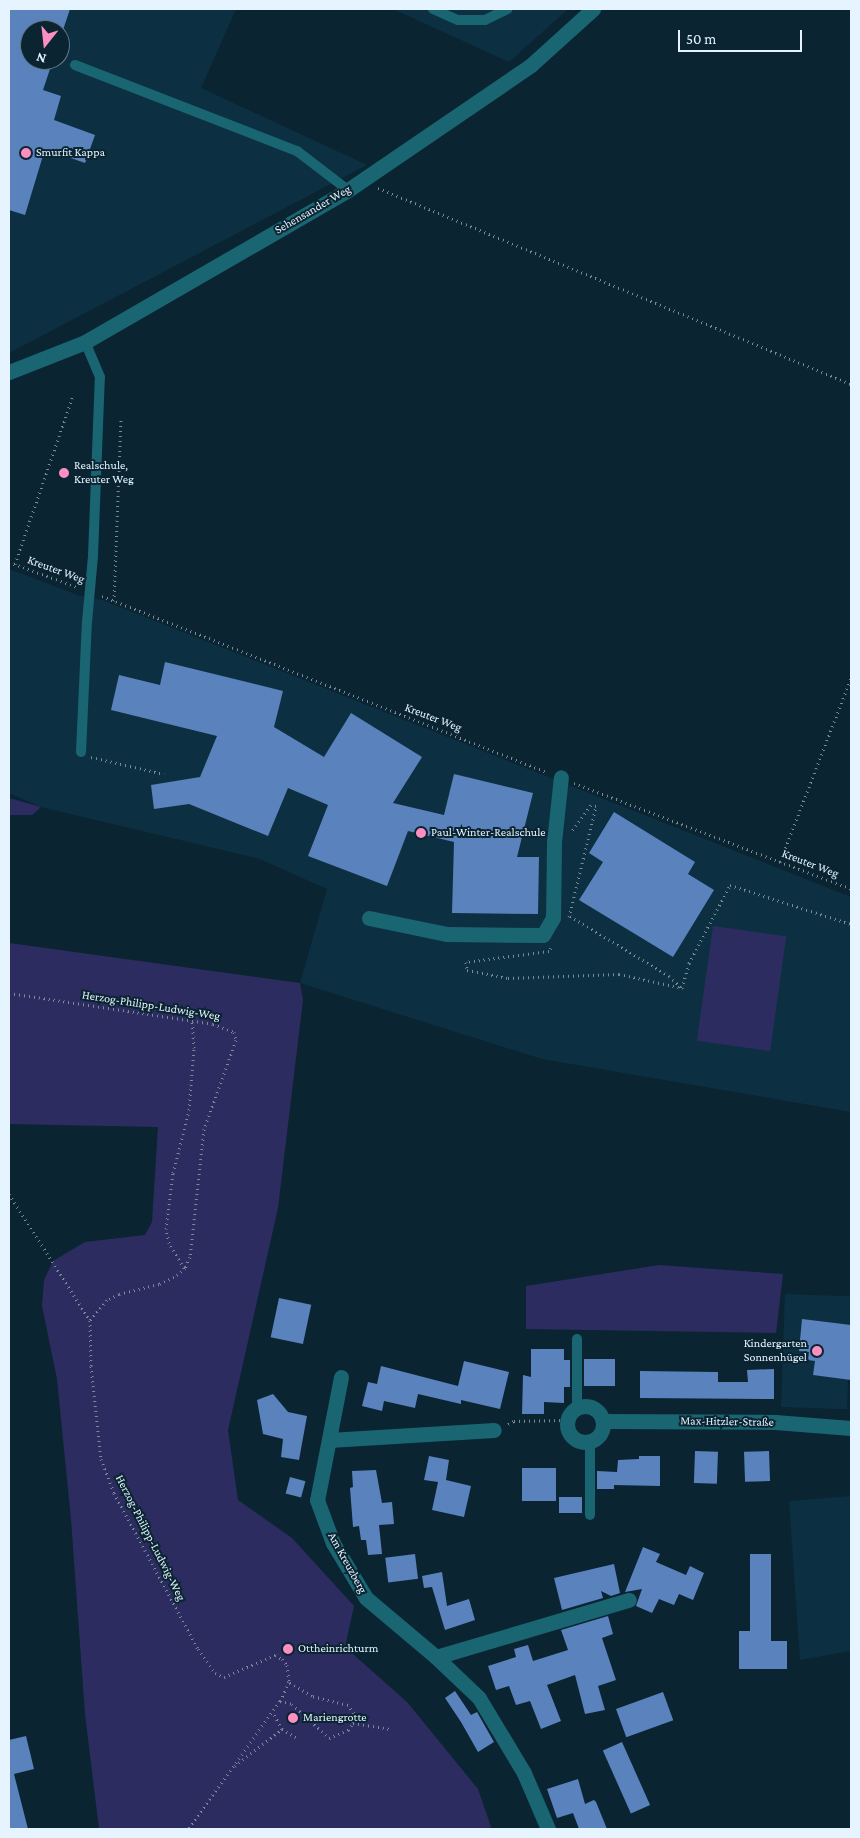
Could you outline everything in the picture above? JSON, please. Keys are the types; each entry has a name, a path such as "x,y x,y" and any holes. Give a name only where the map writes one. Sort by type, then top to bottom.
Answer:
{"street":[{"name":"Sehensander Weg","path":"9,372 85,342 348,190 531,65 593,9"},
{"path":"369,918 447,934 543,935 552,918 554,842 561,777"},
{"name":"Am Kreuzberg","path":"341,1377 317,1500 333,1543 366,1598 436,1657 479,1698 524,1773 548,1829"},
{"path":"577,1406 594,1407 604,1421 601,1432 590,1441 574,1438 567,1429 567,1420 577,1406"},
{"name":"Max-Hitzler-Straße","path":"604,1421 775,1422 851,1428"},
{"path":"329,1440 494,1430"},
{"path":"436,1657 629,1600"}],"lane":[{"path":"433,9 458,20 485,20 508,9"},
{"path":"75,65 297,151 348,190"},
{"path":"81,752 87,622 91,592 100,377 85,342"},
{"path":"577,1339 577,1406"},
{"path":"590,1441 590,1515"}],"path":[{"path":"361,181 851,384"},
{"path":"15,564 72,398"},
{"path":"114,601 121,420"},
{"path":"28,526 32,523"},
{"name":"Kreuter Weg","path":"9,562 91,592 293,674 851,889"},
{"path":"780,862 851,678"},
{"path":"81,752 87,756 164,774"},
{"path":"554,842 563,842 591,805 596,806 570,916 566,923"},
{"path":"682,988 689,963 730,885 851,924"},
{"path":"570,916 670,976 682,988"},
{"path":"553,944 549,952 466,962 467,970 508,978 619,974 682,988"},
{"name":"Herzog-Philipp-Ludwig-Weg","path":"9,993 192,1020 228,1028 234,1032 236,1040 204,1129 190,1258 185,1268"},
{"path":"9,1194 90,1320 107,1300 119,1294 159,1284 174,1277 185,1268 169,1243 166,1229 173,1173 189,1110 194,1048 192,1020"},
{"name":"Herzog-Philipp-Ludwig-Weg","path":"90,1320 91,1366 101,1459 114,1493 198,1649 216,1672 224,1678 275,1655 287,1665 289,1682"},
{"path":"494,1430 514,1421 567,1420"},
{"path":"187,1829 273,1712 289,1682 312,1696 348,1705 354,1713 353,1723 343,1733 329,1738 292,1704 280,1701"},
{"path":"273,1712 282,1729 297,1738"},
{"path":"353,1723 391,1730"},
{"path":"231,1770 282,1729"}],"shaded area":[{"name":"Smurfit Kappa","path":"9,9 236,9 201,88 367,165 9,353"},
{"path":"393,9 568,9 509,62"},
{"name":"Paul-Winter-Realschule","path":"9,569 80,596 102,600 851,897 851,1112 542,1059 300,983 327,889 260,859 41,807 9,793"},
{"path":"9,798 41,807 32,815 9,815"},
{"path":"713,926 786,936 770,1051 697,1041"},
{"path":"9,943 300,983 303,1000 278,1208 228,1430 238,1500 292,1538 354,1606 345,1647 407,1702 478,1789 491,1827 489,1829 99,1829 85,1714 71,1519 57,1379 42,1306 44,1280 53,1261 85,1242 145,1235 152,1222 158,1127 9,1124"},
{"path":"659,1265 783,1274 776,1333 526,1329 526,1286"},
{"name":"Kindergarten Sonnenhügel","path":"785,1294 851,1296 847,1409 781,1407"},
{"path":"851,1496 851,1651 800,1660 789,1501"}],"building":[{"name":"Smurfit Kappa","path":"9,9 70,9 66,20 20,20 20,70 50,70 43,90 61,96 54,120 95,135 85,163 45,149 25,215 9,210"},
{"path":"165,662 283,691 274,727 324,757 351,713 422,757 393,803 444,815 454,774 533,793 517,857 539,857 538,914 452,913 454,842 408,831 387,886 308,856 328,805 288,788 268,836 189,804 154,809 151,785 200,777 217,736 111,710 119,675 160,685"},
{"path":"614,812 695,862 688,874 714,890 673,957 579,900 603,862 589,853"},
{"path":"279,1298 311,1305 303,1344 271,1337"},
{"path":"802,1319 851,1325 851,1380 813,1375 815,1361 808,1360 809,1352 799,1351"},
{"path":"531,1349 564,1349 564,1360 570,1360 570,1387 564,1387 564,1403 544,1402 544,1414 522,1414 523,1375 531,1377"},
{"path":"584,1359 615,1359 615,1386 584,1386"},
{"path":"464,1361 509,1372 500,1409 461,1400 461,1404 418,1394 415,1408 384,1401 382,1411 362,1406 368,1382 377,1384 381,1366 458,1386"},
{"path":"774,1369 774,1399 640,1398 640,1371 718,1372 718,1382 748,1382 747,1370"},
{"path":"273,1394 288,1412 307,1416 299,1460 281,1457 283,1439 263,1434 257,1400"},
{"path":"695,1451 718,1452 717,1484 694,1483"},
{"path":"769,1451 770,1481 745,1482 744,1452"},
{"path":"429,1456 449,1460 446,1480 471,1486 464,1517 432,1510 438,1482 424,1480"},
{"path":"639,1456 660,1456 660,1486 614,1485 614,1489 597,1489 597,1471 617,1472 618,1460 639,1459"},
{"path":"522,1468 556,1468 556,1501 522,1501"},
{"path":"376,1470 382,1503 392,1502 394,1524 379,1525 382,1554 368,1555 366,1540 361,1540 359,1526 353,1527 350,1488 353,1487 352,1471"},
{"path":"290,1477 305,1481 301,1498 286,1493"},
{"path":"559,1497 582,1497 582,1513 559,1513"},
{"path":"643,1547 660,1554 656,1562 686,1575 690,1566 704,1573 693,1600 679,1594 674,1605 659,1599 652,1613 636,1606 642,1589 625,1592"},
{"path":"415,1554 418,1579 388,1582 385,1558"},
{"path":"750,1554 771,1554 771,1641 787,1641 787,1669 739,1669 739,1631 750,1631"},
{"path":"614,1564 620,1593 611,1596 601,1591 603,1598 562,1610 554,1578"},
{"path":"442,1572 447,1606 469,1599 475,1620 445,1630 432,1587 424,1588 422,1576"},
{"path":"608,1616 613,1634 602,1638 616,1680 598,1686 605,1710 585,1714 575,1675 547,1685 561,1721 541,1729 530,1701 516,1705 509,1686 496,1690 488,1666 516,1657 514,1649 528,1645 533,1661 568,1650 561,1630"},
{"path":"455,1691 471,1715 477,1712 494,1742 478,1752 445,1698"},
{"path":"663,1692 673,1720 626,1737 616,1709"},
{"path":"26,1736 34,1769 14,1774 28,1829 9,1829 9,1740"},
{"path":"622,1742 650,1805 631,1814 603,1751"},
{"path":"578,1779 585,1804 594,1800 596,1802 607,1829 579,1829 573,1813 557,1818 547,1789"}],"place":[{"name":"Smurfit Kappa","path":"26,153"},
{"name":"Realschule, Kreuter Weg","path":"64,473"},
{"name":"Paul-Winter-Realschule","path":"421,833"},
{"name":"Kindergarten Sonnenhügel","path":"817,1351"},
{"name":"Ottheinrichturm","path":"288,1649"},
{"name":"Mariengrotte","path":"293,1718"}]}
